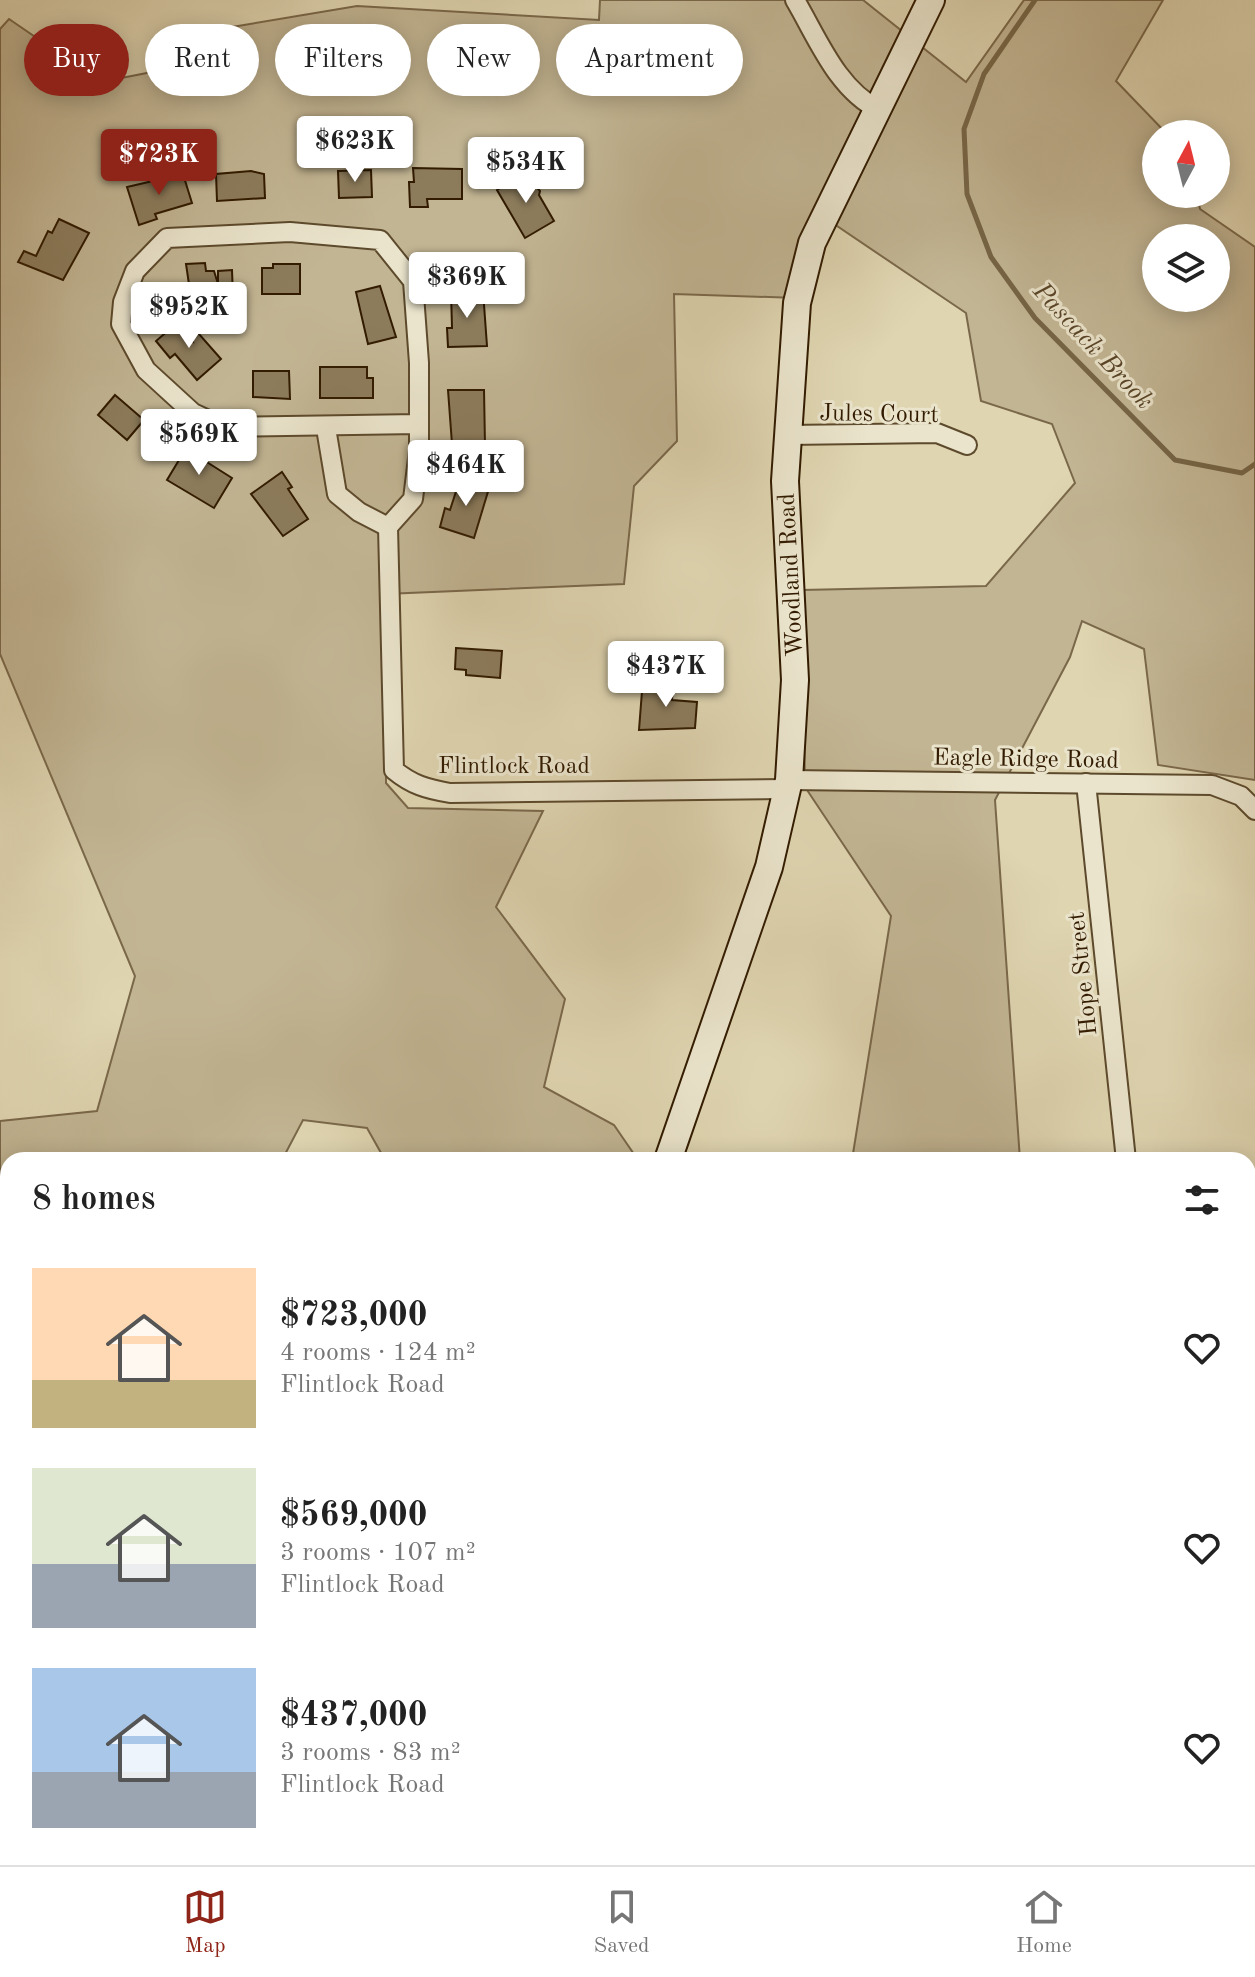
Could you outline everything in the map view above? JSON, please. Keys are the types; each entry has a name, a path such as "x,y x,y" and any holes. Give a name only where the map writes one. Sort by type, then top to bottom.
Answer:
{"street":[{"path":"795,0 846,85 863,102 879,110"},
{"name":"Woodland Road","path":"671,1152 769,867 788,784 795,680 785,481 797,303 802,272 812,243 931,0"},
{"path":"326,428 337,494 359,512 388,527 413,499 418,424 419,363 413,281 380,240 290,232 167,238 135,271 123,302 121,324 146,370 193,413 223,427 326,428 418,424"},
{"name":"Jules Court","path":"788,435 937,433 967,445"},
{"name":"Flintlock Road","path":"388,527 394,770 407,781 422,789 450,793 788,784"},
{"name":"Hope Street","path":"1086,783 1125,1152"},
{"name":"Eagle Ridge Road","path":"788,784 1212,785 1241,796 1255,810"}],"shaded area":[{"path":"600,0 863,0 966,82 1024,0 1163,0 1116,81 1154,120 1142,120 1142,208 1200,208 1222,224 1142,224 1142,312 1230,312 1230,230 1255,247 1255,780 1158,765 1144,649 1082,621 1070,657 995,800 1019,1152 853,1152 891,916 805,787 802,590 986,586 1075,483 1052,424 981,401 966,313 834,224 797,298 674,294 677,441 634,486 624,584 385,594 386,783 408,808 543,811 496,907 565,999 544,1087 614,1125 633,1152 380,1152 367,1128 303,1120 286,1152 0,1152 0,1121 97,1111 135,976 0,654 0,29 9,19 24,29 24,96 129,96 129,76 145,73 145,96 259,96 259,24 250,24 357,6 599,20"}],"building":[{"path":"413,168 462,169 462,199 427,199 428,207 410,207 409,182 414,182"},
{"path":"371,170 372,197 339,198 338,171"},
{"path":"251,171 264,174 265,198 217,201 216,174"},
{"path":"525,173 540,191 539,195 554,221 525,238 497,190"},
{"path":"183,174 192,203 155,214 157,219 139,225 127,187"},
{"path":"59,219 89,233 63,280 18,262 24,251 36,256 48,231 52,233"},
{"path":"205,263 206,271 214,271 218,284 218,271 232,270 233,297 191,298 186,264"},
{"path":"273,264 300,264 300,294 262,294 262,268 273,268"},
{"path":"380,286 396,337 368,344 356,292"},
{"path":"451,291 483,291 487,346 448,347 447,328 452,328"},
{"path":"177,323 193,341 192,326 221,359 197,380 175,354 170,358 156,341"},
{"path":"320,367 367,367 367,378 373,378 373,398 320,398"},
{"path":"253,371 289,371 290,399 253,397"},
{"path":"448,390 484,390 485,445 452,444"},
{"path":"115,395 144,420 127,440 98,415"},
{"path":"188,445 205,454 202,459 232,478 214,508 167,480"},
{"path":"282,472 292,487 288,489 308,519 283,536 251,494"},
{"path":"461,476 490,485 474,538 440,527 445,508 450,510"},
{"path":"456,648 502,651 500,678 466,675 466,670 455,669"},
{"path":"654,678 674,679 672,700 697,702 695,728 639,730 642,691 652,692"}],"waterway":[{"name":"Pascack Brook","path":"1035,0 984,74 964,129 967,194 991,257 1035,318 1175,460 1242,473 1255,464"}]}
